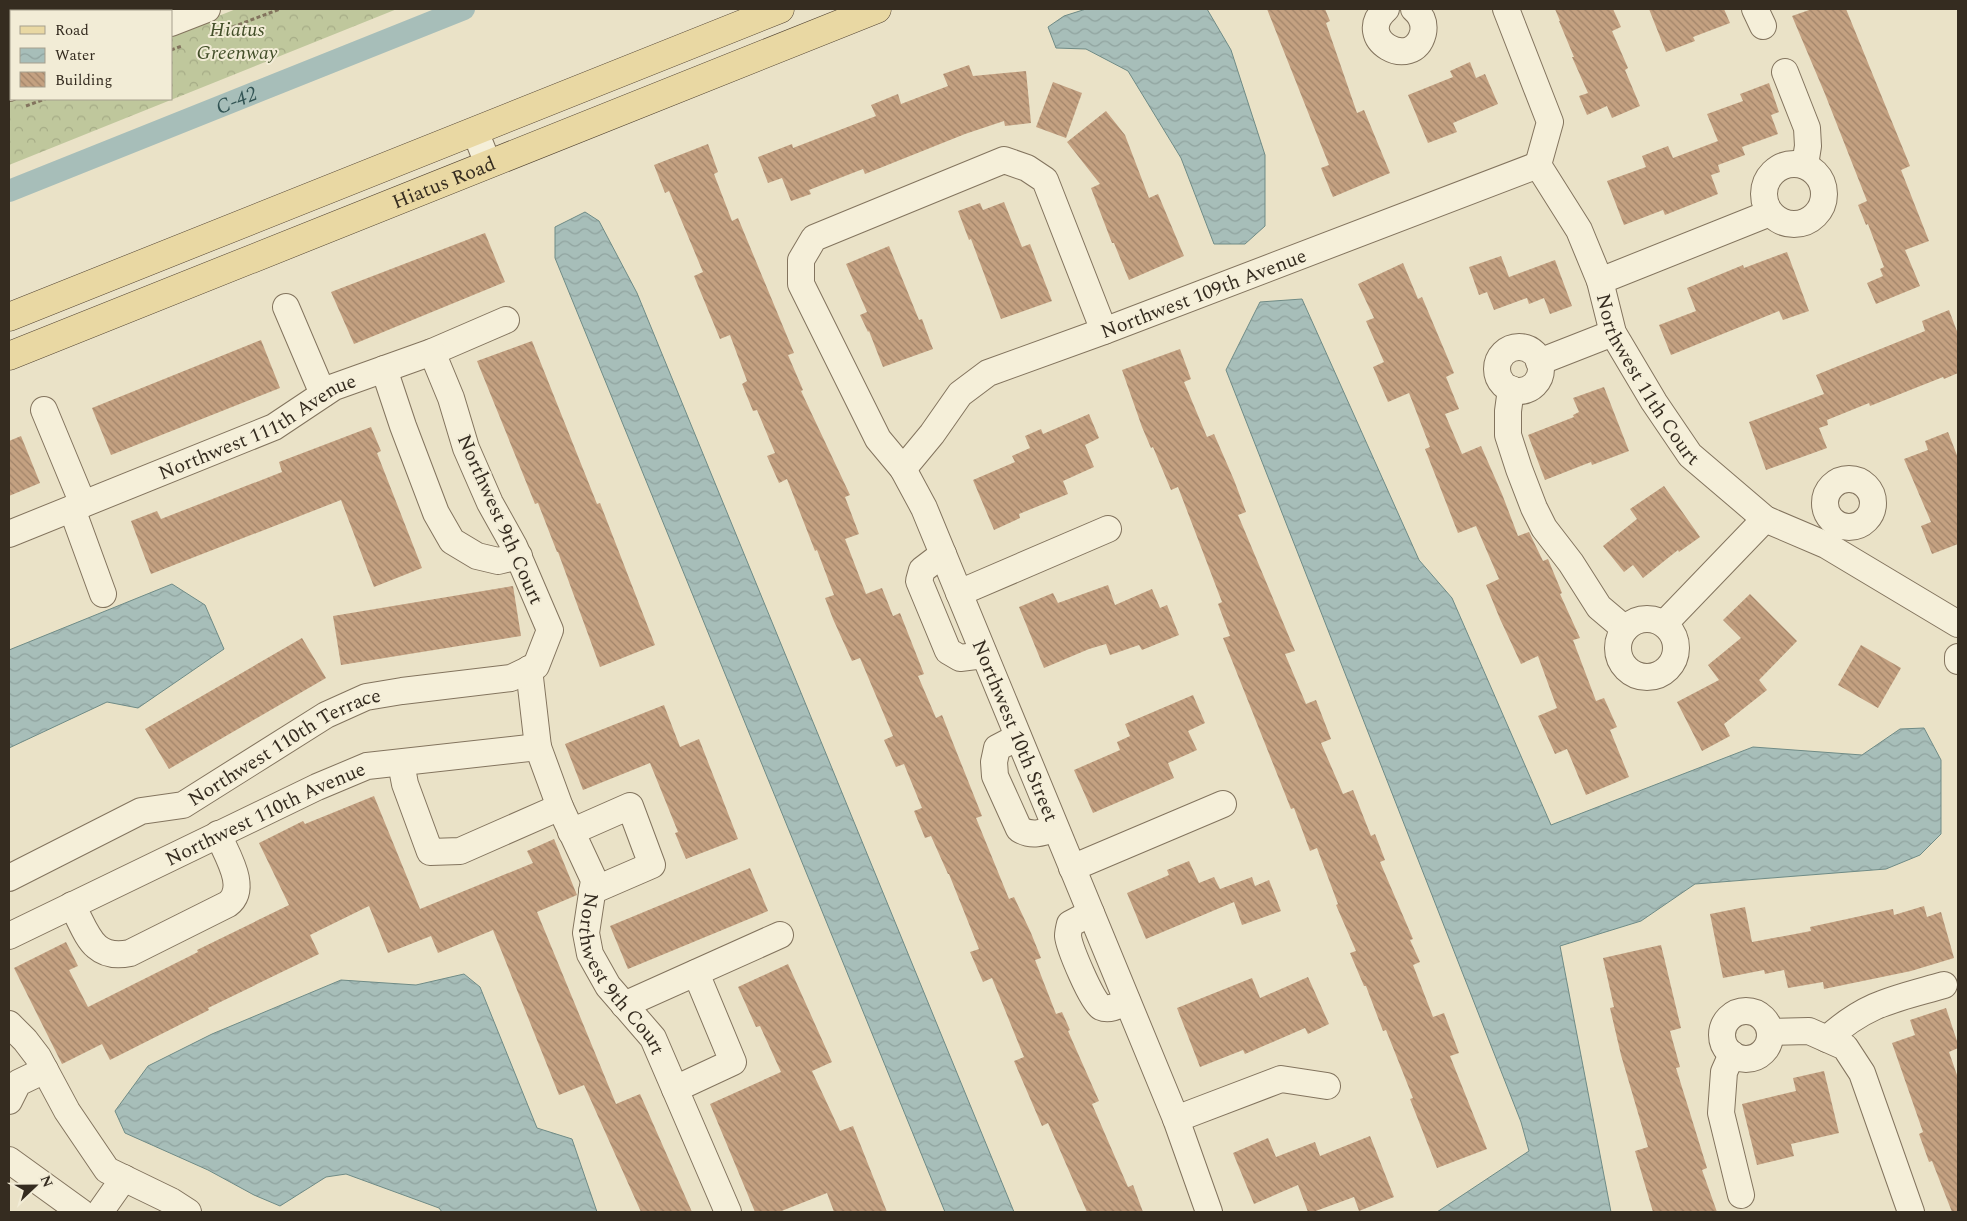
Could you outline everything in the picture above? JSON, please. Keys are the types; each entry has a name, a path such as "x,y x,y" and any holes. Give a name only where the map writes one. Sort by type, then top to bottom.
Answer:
{"main road":[{"name":"Hiatus Road","path":"9,317 780,9"},
{"name":"Hiatus Road","path":"9,356 877,9"}],"street":[{"path":"172,23 207,9"},
{"path":"1386,9 1378,19 1377,34 1385,46 1400,52 1415,46 1423,32 1424,24 1421,16 1414,9"},
{"path":"1506,9 1550,122 1538,165"},
{"path":"1785,72 1808,128 1805,165"},
{"path":"475,131 488,164"},
{"name":"Northwest 10th Street","path":"1104,331 1045,180 1027,168 1004,160 814,238 801,260 801,284 878,439 903,469 924,508 1176,1119 1209,1212"},
{"path":"1785,164 1805,165 1814,170 1822,183 1825,198 1822,208 1816,216 1807,222 1797,225 1787,224 1778,220 1770,213 1764,194 1765,184 1776,169 1785,164"},
{"name":"Northwest 11th Court","path":"1538,165 1578,230 1600,281 1613,333 1654,402 1690,455 1765,519 1832,535 1958,624"},
{"name":"Northwest 109th Avenue","path":"903,469 932,434 960,394 988,373 1104,331 1538,165"},
{"path":"1600,281 1770,213"},
{"path":"286,307 323,394"},
{"name":"Northwest 111th Avenue","path":"9,534 274,427 334,387 432,352 506,320"},
{"path":"1539,362 1613,333"},
{"path":"1513,348 1528,349 1533,352 1539,362 1541,371 1536,384 1524,390 1510,389 1500,379 1497,372 1498,364 1506,352 1513,348"},
{"name":"Northwest 9th Court","path":"432,352 451,398 466,448 490,503 519,556 550,630 536,666 529,669 538,748 560,807 594,880 586,932 590,954 608,986 653,1038 728,1212"},
{"path":"384,369 436,513 452,541 477,556 498,561 519,556"},
{"path":"1510,389 1508,435 1534,508 1544,528 1571,563 1599,607 1625,629"},
{"path":"44,410 77,507 103,594"},
{"path":"1664,624 1765,519"},
{"path":"958,594 1108,529"},
{"path":"943,554 922,570 919,581 948,651 960,658 984,655"},
{"path":"1650,619 1664,624 1673,634 1676,648 1673,661 1664,672 1651,677 1638,675 1626,668 1619,655 1619,641 1625,629 1636,621 1650,619"},
{"name":"Northwest 110th Terrace","path":"9,878 141,811 183,805 326,715 366,697 511,678 529,669"},
{"path":"1018,737 997,748 994,762 996,776 1019,829 1026,833 1038,835 1055,828"},
{"name":"Northwest 110th Avenue","path":"9,936 218,834 317,787 367,766 538,748"},
{"path":"402,762 405,784 430,852 460,851 560,807"},
{"path":"1072,868 1223,804"},
{"path":"571,832 630,806 652,865 592,891"},
{"path":"72,905 92,943 102,952 118,955 130,952 157,940 235,899 238,890 236,878 218,834"},
{"path":"624,1004 780,935"},
{"path":"675,1089 733,1062 696,973"},
{"path":"1836,1043 1843,1025 1872,1007 1944,985"},
{"path":"1741,1011 1756,1013 1763,1018 1770,1032 1770,1040 1761,1054 1754,1058 1746,1059 1738,1058 1732,1054 1726,1048 1722,1033 1728,1019 1741,1011"},
{"path":"9,1024 26,1040 38,1057 67,1111 107,1170 171,1201 188,1212"},
{"path":"1770,1032 1809,1031 1836,1043 1862,1073 1911,1212"},
{"path":"1732,1054 1724,1072 1721,1113 1741,1195"},
{"path":"9,1101 18,1083 45,1070"},
{"path":"1176,1119 1281,1079 1328,1086"},
{"path":"9,1160 81,1212"},
{"path":"100,1212 124,1178"}],"path":[{"path":"207,36 280,9"},
{"path":"172,50 189,43"}],"green space":[{"name":"Hiatus Greenway","path":"236,9 397,9 172,99 172,35"},
{"name":"Hiatus Greenway","path":"11,100 171,100 9,165 9,101"}],"water":[{"path":"1086,9 1207,9 1231,50 1265,155 1265,226 1245,244 1214,244 1181,158 1128,71 1086,49 1056,48 1048,27 1064,16"},
{"path":"585,212 599,221 637,293 1014,1212 945,1212 555,258 555,227"},
{"path":"1302,299 1419,560 1452,598 1551,825 1753,747 1862,755 1900,729 1924,728 1941,760 1941,834 1920,855 1886,869 1695,884 1641,921 1560,946 1611,1212 1437,1212 1529,1151 1521,1122 1226,370 1260,302"},
{"path":"172,584 205,605 224,649 138,708 107,702 9,748 9,650"},
{"path":"464,974 480,987 537,1128 572,1139 597,1212 442,1212 439,1208 346,1174 326,1177 280,1206 254,1195 208,1170 125,1133 115,1111 148,1066 212,1034 341,980 416,985"}],"building":[{"path":"1267,9 1325,9 1330,21 1326,23 1357,113 1364,110 1390,173 1333,197 1321,168 1329,165"},
{"path":"1555,9 1613,9 1621,27 1612,31 1628,68 1625,70 1640,106 1612,118 1607,106 1587,115 1579,96 1588,93 1572,57 1574,57"},
{"path":"1649,9 1724,9 1730,23 1693,37 1695,41 1666,52"},
{"path":"1812,9 1846,9 1910,166 1901,170 1929,241 1905,250 1920,286 1876,304 1867,283 1883,276 1880,269 1884,267 1868,224 1866,225 1858,205 1867,201 1792,16"},
{"path":"1470,62 1476,78 1485,74 1498,104 1453,123 1457,132 1428,143 1408,95 1453,77 1450,71"},
{"path":"969,65 973,76 1026,71 1031,123 1005,126 1004,121 965,134 865,174 863,169 809,190 811,194 791,201 782,178 768,183 758,157 792,144 793,148 876,116 871,105 898,94 901,104 948,86 943,74"},
{"path":"1053,82 1082,93 1066,138 1036,127"},
{"path":"1769,83 1779,112 1771,115 1778,134 1742,147 1745,155 1718,165 1720,172 1711,175 1718,194 1665,215 1663,210 1624,225 1607,181 1646,167 1642,156 1668,146 1673,158 1718,141 1707,114 1743,101 1740,94"},
{"path":"1106,111 1125,135 1149,198 1158,194 1184,256 1129,280 1114,243 1112,243 1091,188 1100,184 1067,142"},
{"path":"708,144 718,172 714,174 732,221 738,218 794,353 788,355 803,390 801,391 850,495 845,497 859,534 845,539 866,594 882,588 893,616 900,613 924,674 918,676 936,718 942,715 982,816 976,818 1009,899 1014,897 1031,933 1041,958 1035,960 1056,1014 1062,1012 1070,1030 1068,1031 1099,1101 1092,1104 1128,1187 1133,1185 1143,1212 1087,1212 1048,1123 1042,1126 1014,1061 1024,1057 992,978 983,982 970,952 979,949 949,874 931,836 925,838 914,811 922,808 904,764 896,767 884,740 893,736 860,658 852,661 833,619 825,598 834,595 817,550 815,551 787,479 779,483 767,456 775,453 757,410 753,411 742,384 747,381 730,335 720,339 694,276 703,272 669,191 665,193 654,165"},
{"path":"1004,202 1022,247 1030,244 1052,301 1001,319 971,239 969,240 958,211 980,203 983,210"},
{"path":"485,233 505,282 354,344 331,292"},
{"path":"889,246 919,320 922,319 933,349 883,367 869,331 860,315 867,312 846,264"},
{"path":"1787,252 1809,311 1783,320 1779,311 1671,355 1659,325 1696,311 1687,288 1743,265 1744,268"},
{"path":"1501,256 1509,277 1555,260 1572,306 1550,314 1544,298 1529,304 1527,298 1494,310 1487,292 1479,295 1469,267"},
{"path":"1403,263 1418,299 1422,297 1454,373 1446,377 1459,409 1445,414 1462,454 1481,446 1518,536 1529,532 1543,561 1548,559 1562,593 1560,594 1580,638 1573,640 1596,701 1604,698 1617,727 1610,730 1629,777 1586,795 1567,749 1555,754 1538,716 1557,708 1538,656 1521,664 1500,619 1486,585 1499,579 1476,526 1458,533 1425,449 1430,447 1409,393 1388,402 1373,367 1384,362 1366,321 1374,318 1358,284"},
{"path":"1949,310 1958,334 1958,373 1944,379 1943,377 1870,406 1869,403 1827,420 1828,425 1819,428 1827,448 1766,470 1749,422 1824,394 1816,375 1925,331 1922,321"},
{"path":"261,340 280,388 111,455 92,408"},
{"path":"532,341 597,504 600,503 655,645 600,667 558,552 538,503 535,504 477,361"},
{"path":"1180,349 1191,379 1184,382 1207,437 1214,434 1234,480 1246,512 1238,515 1295,651 1285,654 1306,704 1316,700 1331,739 1321,743 1343,794 1353,790 1371,836 1375,834 1385,860 1380,862 1413,939 1410,940 1420,962 1413,965 1433,1017 1444,1013 1459,1053 1450,1056 1487,1149 1437,1168 1410,1099 1413,1098 1386,1030 1383,1031 1366,986 1364,986 1350,953 1356,951 1336,905 1338,904 1317,848 1310,851 1294,808 1291,809 1223,638 1230,636 1218,604 1222,602 1178,487 1171,490 1153,447 1151,448 1142,427 1122,370"},
{"path":"1604,387 1629,451 1592,465 1591,462 1545,480 1528,435 1574,417 1573,415 1579,412 1573,398"},
{"path":"1089,414 1099,438 1085,445 1094,467 1063,481 1068,494 1019,514 1020,518 994,530 973,480 1015,462 1012,456 1030,448 1025,436 1041,429 1043,434"},
{"path":"371,427 381,451 377,453 422,568 374,587 341,500 151,574 131,521 157,511 161,519 282,472 279,462"},
{"path":"1948,432 1958,458 1958,544 1932,554 1921,526 1931,522 1904,459 1928,450 1925,441"},
{"path":"21,436 40,483 9,496 9,441"},
{"path":"1664,486 1700,537 1679,552 1678,550 1643,578 1633,565 1624,572 1603,546 1637,519 1630,509"},
{"path":"1108,585 1115,605 1152,589 1160,608 1167,605 1179,635 1142,650 1139,645 1110,655 1106,644 1044,668 1019,607 1053,593 1058,603"},
{"path":"513,586 521,636 341,665 333,616"},
{"path":"1750,594 1797,641 1759,680 1767,690 1724,724 1730,736 1702,751 1677,702 1719,680 1708,665 1741,638 1723,620"},
{"path":"302,638 326,678 169,769 145,729"},
{"path":"1861,645 1901,668 1878,708 1838,685"},
{"path":"1193,695 1205,723 1188,731 1197,750 1168,763 1174,778 1093,813 1074,770 1120,750 1117,742 1130,736 1125,724"},
{"path":"664,705 680,747 699,739 738,839 686,859 675,833 678,832 650,763 583,790 565,744"},
{"path":"374,796 420,909 533,863 527,851 554,839 577,895 537,912 616,1104 640,1094 692,1212 641,1212 584,1085 559,1095 493,930 438,953 431,936 388,953 369,906 310,935 319,954 208,1008 209,1010 110,1060 102,1044 62,1064 14,968 66,942 78,966 69,970 88,1007 198,952 197,950 289,905 259,843 303,821 305,824"},
{"path":"1189,861 1199,883 1214,877 1220,889 1252,877 1255,886 1269,880 1281,911 1242,925 1234,902 1146,939 1127,893 1169,875 1167,870"},
{"path":"750,868 768,911 628,969 610,926"},
{"path":"1924,906 1927,917 1941,912 1954,958 1911,971 1824,989 1823,982 1788,988 1784,970 1765,974 1764,970 1723,978 1710,914 1745,907 1752,942 1811,931 1810,927 1893,909 1894,915"},
{"path":"1661,945 1681,1028 1670,1031 1680,1067 1676,1068 1707,1168 1702,1170 1717,1212 1653,1212 1635,1151 1648,1147 1621,1055 1610,1008 1614,1007 1603,958"},
{"path":"788,964 832,1062 812,1071 840,1131 853,1126 887,1212 834,1212 827,1193 779,1212 755,1212 710,1104 781,1072 760,1026 756,1027 738,987"},
{"path":"1308,977 1329,1024 1308,1034 1305,1028 1245,1054 1243,1050 1200,1067 1177,1008 1252,978 1260,998"},
{"path":"1946,1008 1958,1044 1958,1048 1949,1052 1958,1078 1958,1212 1952,1212 1932,1161 1929,1162 1919,1134 1923,1132 1892,1043 1915,1035 1910,1020"},
{"path":"1824,1071 1839,1133 1791,1144 1794,1156 1757,1165 1742,1104 1796,1091 1793,1078"},
{"path":"1370,1136 1394,1197 1359,1211 1354,1197 1313,1212 1308,1212 1298,1185 1254,1204 1233,1153 1268,1138 1276,1157 1315,1142 1320,1156"}],"waterway":[{"name":"C-42","path":"9,191 464,9"}]}
